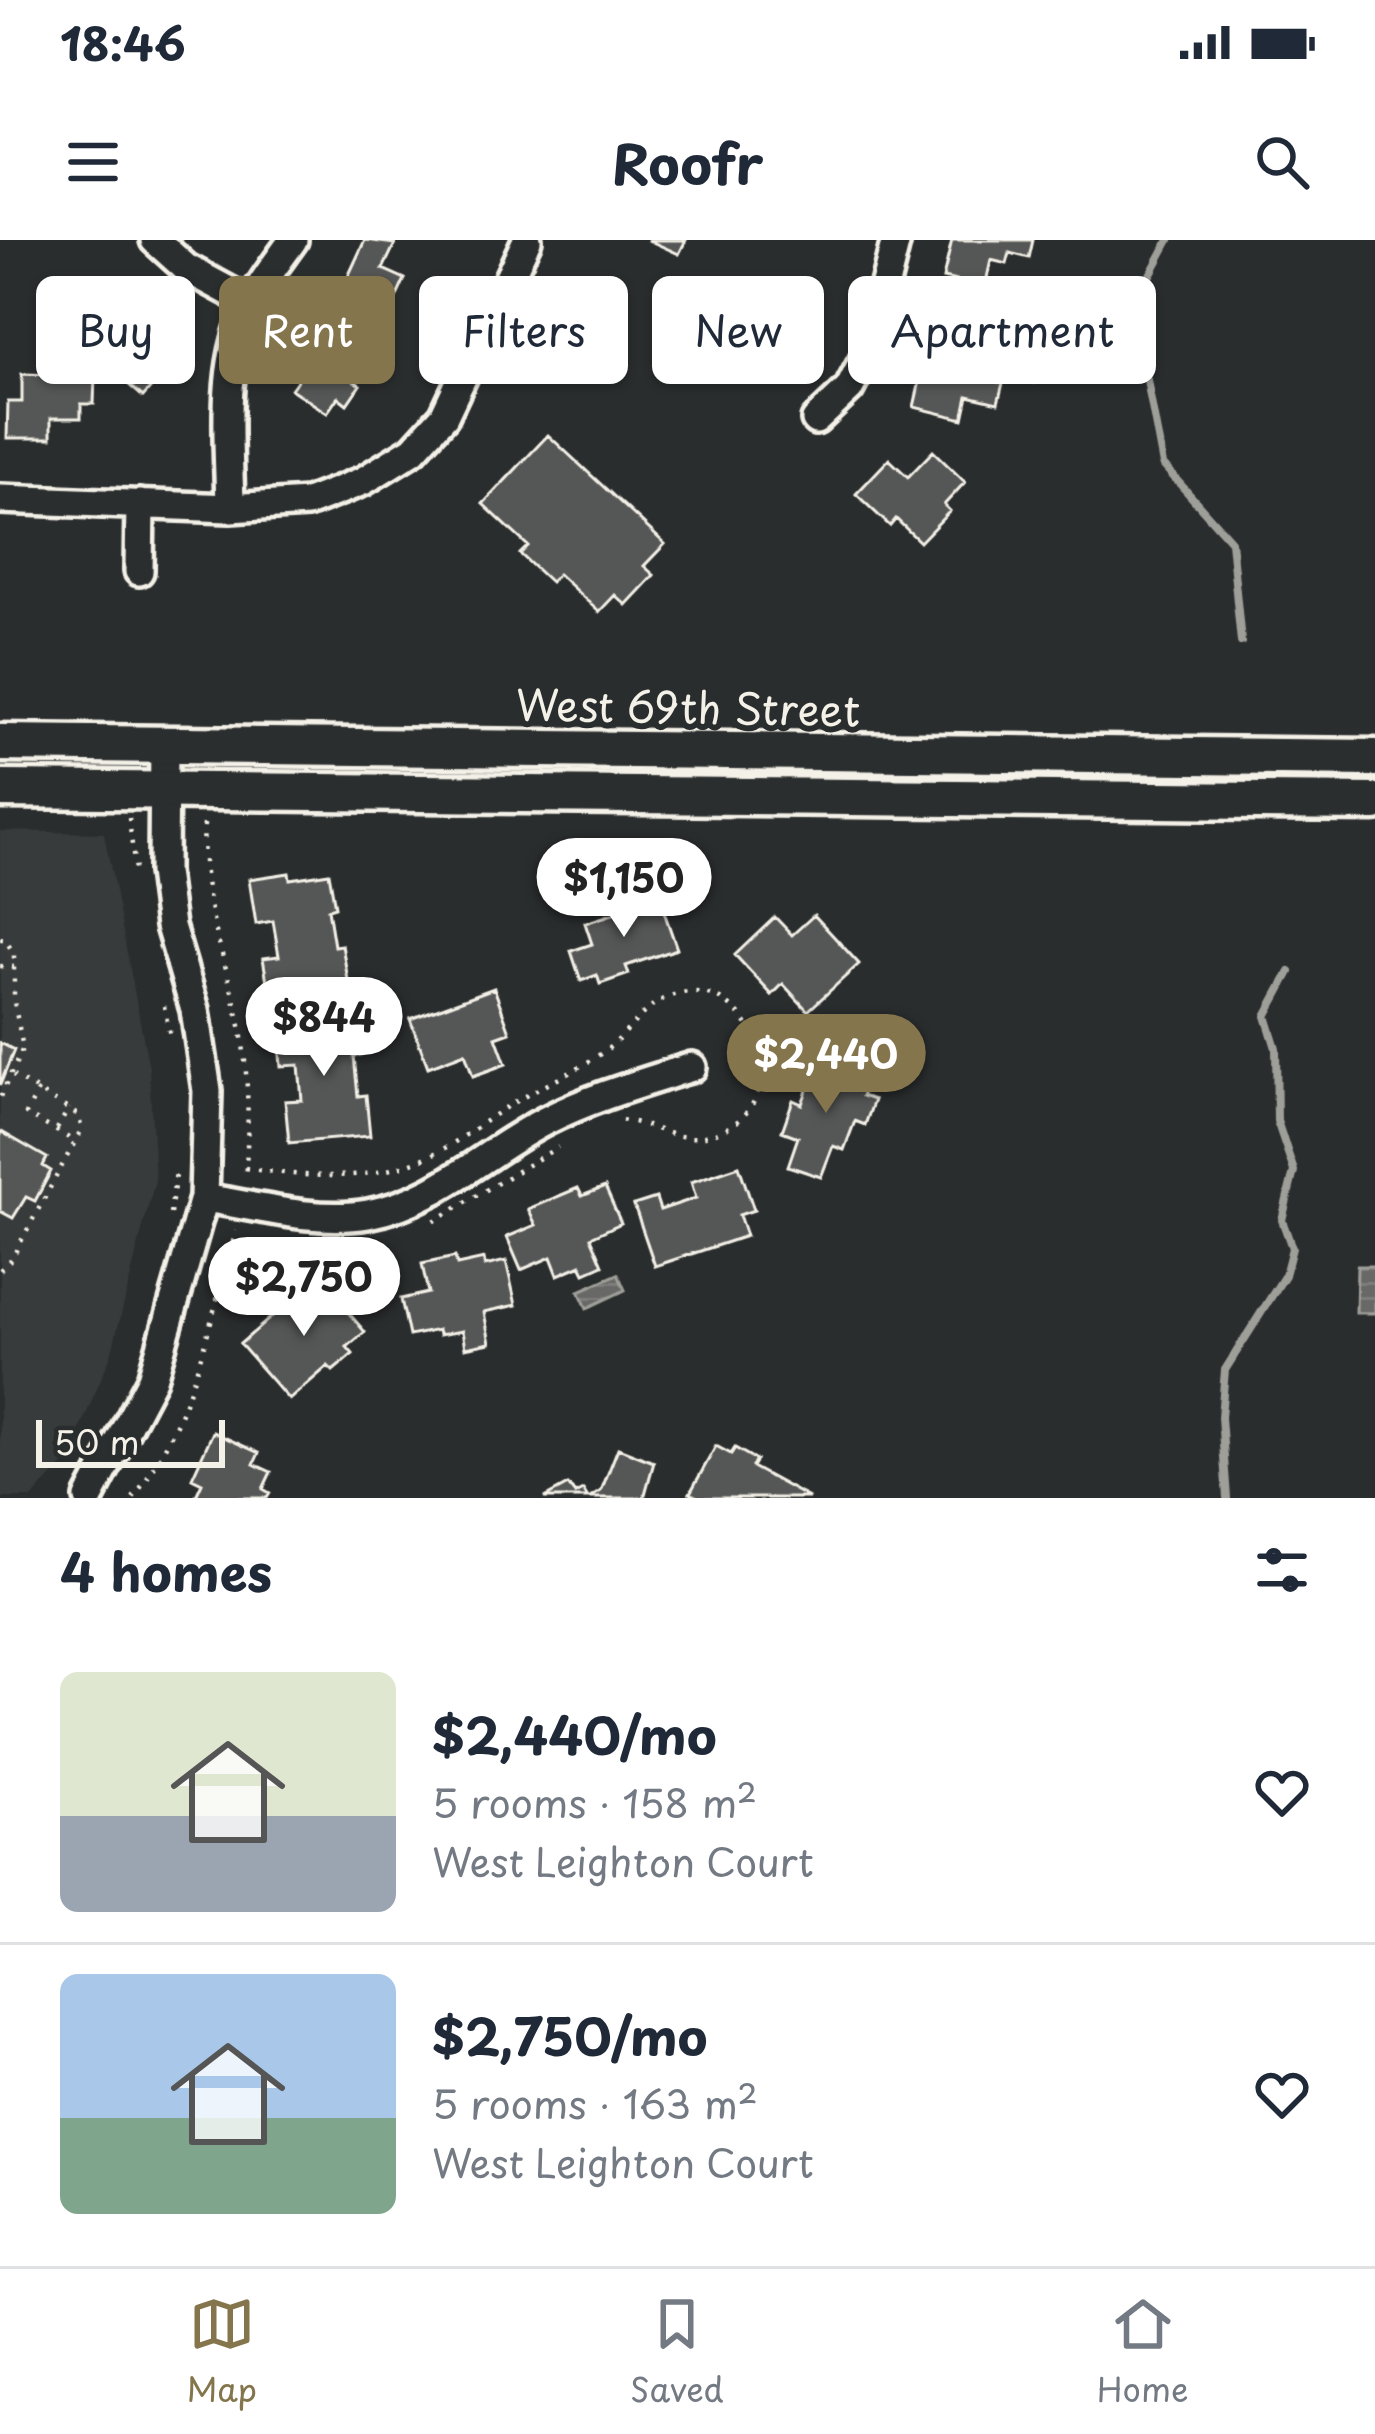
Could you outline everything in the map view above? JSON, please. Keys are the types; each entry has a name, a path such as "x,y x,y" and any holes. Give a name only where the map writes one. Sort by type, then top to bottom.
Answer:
{"main road":[{"name":"West 69th Street","path":"0,743 1375,758"},
{"name":"West 69th Street","path":"0,788 1375,802"}],"street":[{"path":"154,240 186,268 219,286"},
{"path":"269,276 293,240"},
{"path":"0,499 230,508 307,502 363,481 413,450 445,416 527,240"},
{"path":"816,420 849,389 868,353 896,240"},
{"path":"229,384 230,508"},
{"path":"139,572 140,504"},
{"path":"89,1498 152,1379 204,1198 207,1091 195,1010 170,926 163,872 164,745"},
{"path":"204,1198 320,1215 366,1214 426,1197 542,1122 574,1107 692,1067"}],"path":[{"path":"129,818 135,874"},
{"path":"0,939 5,939 14,954 16,1019 23,1048 0,1097"},
{"path":"0,966 14,967"},
{"path":"164,1004 173,1052"},
{"path":"0,1270 12,1258 76,1142 82,1121 13,1076"},
{"path":"38,1091 26,1114 76,1142"},
{"path":"56,1131 68,1108"},
{"path":"169,1221 177,1162"},
{"path":"0,1252 12,1258"}],"shaded area":[{"path":"0,831 104,833 149,1068 155,1180 111,1355 66,1462 32,1498 0,1498"},
{"path":"1357,1266 1375,1266 1375,1313 1356,1313"},
{"path":"618,1274 625,1290 587,1308 579,1291"}],"building":[{"path":"365,240 395,244 383,269 405,279 395,301 395,276 348,276"},
{"path":"648,240 686,240 679,254"},
{"path":"952,240 1033,240 1029,258 1010,253 1007,264 991,260 987,276 943,276"},
{"path":"22,374 36,374 36,384 95,384 94,404 81,404 81,418 51,418 51,438 7,438 8,402 22,402"},
{"path":"128,384 154,384 143,397"},
{"path":"295,384 360,385 347,404 338,397 327,413 291,389"},
{"path":"919,384 1003,384 998,403 968,396 963,419 914,407"},
{"path":"548,435 665,544 644,566 654,575 626,605 615,595 599,612 558,574 550,582 520,554 528,546 483,504"},
{"path":"933,451 965,482 944,505 950,511 920,542 896,519 890,526 856,494 889,459 908,477"},
{"path":"289,873 290,879 329,873 335,907 328,909 334,946 342,945 349,986 270,999 263,958 279,956 273,921 256,924 249,879"},
{"path":"636,895 641,909 661,903 677,949 626,966 629,974 600,984 597,975 581,981 571,951 592,944 585,923 616,913 612,903"},
{"path":"814,915 859,964 808,1011 783,984 772,995 735,955 775,917 792,935"},
{"path":"494,988 510,1032 496,1037 506,1064 473,1076 465,1053 428,1067 410,1019"},
{"path":"358,1016 361,1055 354,1056 358,1096 366,1095 370,1136 289,1143 285,1101 302,1100 299,1065 281,1066 277,1023"},
{"path":"0,1043 14,1050 0,1085"},
{"path":"818,1060 868,1078 862,1096 874,1100 865,1125 855,1121 844,1150 833,1146 821,1177 788,1166 798,1137 782,1131 793,1100 802,1104"},
{"path":"0,1131 47,1158 43,1166 51,1171 35,1201 26,1197 13,1218 0,1211"},
{"path":"739,1166 754,1210 739,1215 746,1236 655,1266 634,1205 656,1198 660,1210 696,1198 691,1182"},
{"path":"605,1187 621,1223 591,1237 603,1265 585,1273 581,1265 558,1275 551,1257 521,1270 507,1237 536,1225 528,1209 578,1188 582,1196"},
{"path":"455,1257 457,1265 484,1259 485,1266 506,1261 516,1305 484,1312 490,1343 465,1348 462,1331 409,1336 401,1299 428,1293 422,1264"},
{"path":"318,1277 365,1332 347,1347 353,1354 333,1371 328,1366 289,1400 240,1344"},
{"path":"213,1432 259,1453 254,1464 271,1472 263,1489 270,1493 267,1498 195,1498 202,1483 192,1478"},
{"path":"716,1446 731,1454 735,1448 756,1460 752,1467 809,1498 699,1498 690,1493"},
{"path":"618,1448 654,1462 644,1498 590,1498 601,1491"},
{"path":"568,1485 575,1494 583,1490 588,1498 544,1498"}],"waterway":[{"path":"1169,240 1133,306 1163,465 1231,541 1241,642"},
{"path":"1227,1498 1221,1417 1225,1370 1285,1275 1292,1248 1282,1220 1294,1171 1277,1121 1276,1048 1266,1016 1290,972"}]}
